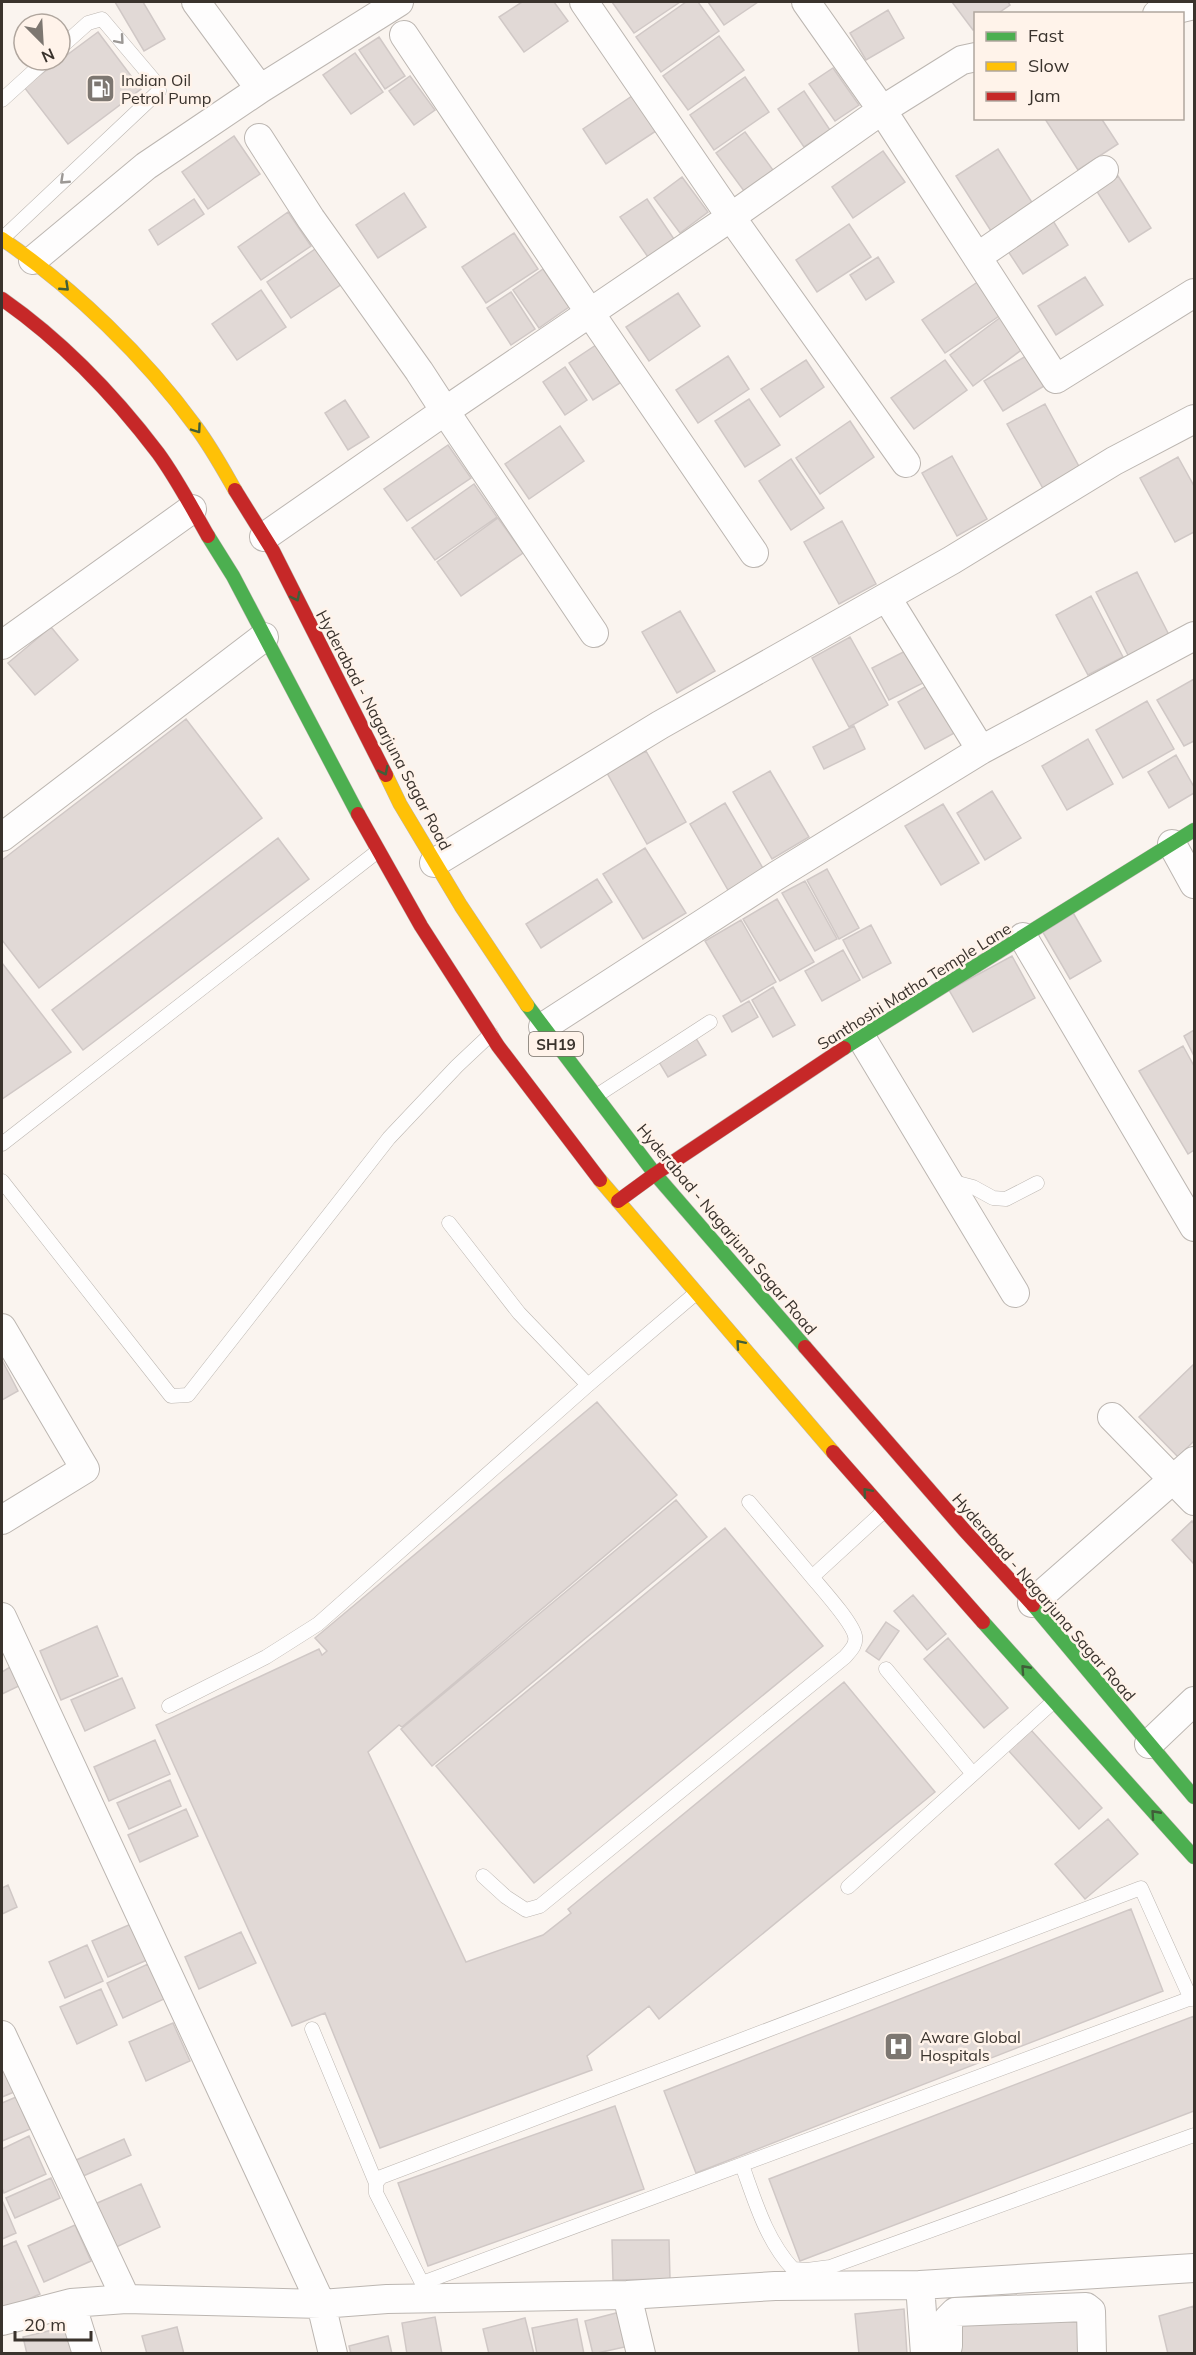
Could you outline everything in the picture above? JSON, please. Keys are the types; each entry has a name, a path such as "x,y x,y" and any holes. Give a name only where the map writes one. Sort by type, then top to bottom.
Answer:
{"main road":[{"name":"Hyderabad - Nagarjuna Sagar Road","path":"2,239 33,260 143,361 197,428 264,537 400,804 434,863 524,1002 655,1174 965,1531 1032,1603 1194,1797"},
{"name":"SH19","path":"2,298 28,317 108,392 159,455 232,576 378,851 421,926 491,1034 594,1173 884,1511 1194,1857"},
{"name":"Santhoshi Matha Temple Lane","path":"618,1201 861,1037 1183,837"}],"street":[{"path":"196,2 260,88"},
{"path":"33,260 146,166 260,88 399,2"},
{"path":"584,2 731,217 906,463"},
{"path":"806,2 882,110 1056,379 1194,293"},
{"path":"1164,12 1194,4"},
{"path":"405,35 590,313 754,553"},
{"path":"264,537 731,217 882,110 962,60 974,57"},
{"path":"259,138 311,219 420,371 594,633"},
{"path":"977,257 1104,170"},
{"path":"434,863 651,730 952,561 1114,461 1194,419"},
{"path":"2,645 192,509"},
{"path":"887,598 981,750"},
{"path":"543,1027 776,876 981,750 1194,636"},
{"path":"2,837 264,637"},
{"path":"1183,837 1194,884"},
{"path":"1023,937 1194,1227"},
{"path":"861,1037 1015,1293"},
{"path":"2,1328 85,1469 2,1520"},
{"path":"1112,1417 1194,1501"},
{"path":"1032,1603 1194,1461"},
{"path":"2,1617 321,2304 333,2354"},
{"path":"1149,1744 1194,1701"},
{"path":"2,2035 126,2299"},
{"path":"2,2321 71,2303 126,2299 321,2304 423,2290 627,2295 775,2286 920,2284 1194,2268"},
{"path":"920,2284 925,2352 948,2346 948,2319 955,2312 1086,2307 1091,2311 1092,2354"},
{"path":"627,2295 641,2354"},
{"path":"71,2303 87,2354"}],"lane":[{"path":"2,239 159,91 158,85 102,19 88,23 72,37"},
{"path":"2,100 33,72"},
{"path":"2,1144 378,851"},
{"path":"596,1096 710,1022"},
{"path":"2,1181 171,1396 188,1395 389,1138 457,1066 491,1034"},
{"path":"948,1181 973,1186 993,1198 1006,1199 1037,1183"},
{"path":"449,1223 519,1313 588,1385"},
{"path":"169,1706 266,1657 318,1624 588,1385 696,1293"},
{"path":"483,1876 506,1897 526,1910 540,1906 845,1657 853,1647 855,1638 851,1627 749,1502"},
{"path":"812,1577 884,1511"},
{"path":"886,1669 973,1774"},
{"path":"848,1887 1054,1701"},
{"path":"312,2029 376,2183 376,2193 423,2290 742,2165 1192,1998 1141,1888 381,2177 376,2183"},
{"path":"742,2165 762,2220 779,2255 792,2269 807,2270 830,2267 1194,2135"}],"building":[{"path":"115,2 143,2 165,39 144,51"},
{"path":"522,2 554,2 568,21 524,52 499,17"},
{"path":"612,2 680,2 634,33"},
{"path":"686,2 698,2 719,31 661,72 636,37"},
{"path":"708,2 758,2 724,25"},
{"path":"952,2 1008,2 1010,5 1000,12 974,12 973,30"},
{"path":"888,10 904,38 866,60 850,33"},
{"path":"98,32 141,89 68,144 24,87 44,72 72,72 72,51"},
{"path":"719,36 744,70 688,110 663,76"},
{"path":"379,37 405,76 385,89 359,50"},
{"path":"355,53 383,92 351,114 323,75"},
{"path":"833,68 859,105 835,121 809,84"},
{"path":"410,76 435,110 414,125 389,91"},
{"path":"745,77 769,112 714,150 690,115"},
{"path":"804,91 830,130 804,147 778,109"},
{"path":"635,94 659,129 606,164 583,129"},
{"path":"1046,120 1102,120 1118,144 1078,170"},
{"path":"745,132 773,170 744,191 716,153"},
{"path":"234,136 260,174 208,209 182,172"},
{"path":"998,149 1033,204 991,231 956,176"},
{"path":"883,151 905,182 853,218 832,187"},
{"path":"1118,176 1151,228 1129,242 1096,190"},
{"path":"682,177 708,212 680,233 654,198"},
{"path":"404,193 426,227 378,258 356,225"},
{"path":"194,199 204,214 158,245 149,230"},
{"path":"647,199 674,239 648,257 620,217"},
{"path":"288,212 311,246 261,280 238,247"},
{"path":"1050,216 1068,245 1023,274 1004,245"},
{"path":"849,224 871,257 817,292 796,260"},
{"path":"514,233 538,269 486,303 462,267"},
{"path":"318,247 342,284 291,318 267,282"},
{"path":"878,257 894,282 866,300 850,275"},
{"path":"543,269 569,307 539,328 513,290"},
{"path":"1085,277 1103,305 1056,335 1038,306"},
{"path":"982,279 1005,312 945,353 922,320"},
{"path":"261,290 286,327 237,360 212,324"},
{"path":"511,292 535,329 511,345 487,308"},
{"path":"678,293 700,326 649,361 626,327"},
{"path":"1005,314 1028,345 973,386 950,355"},
{"path":"596,345 620,383 593,400 569,363"},
{"path":"1031,353 1049,383 1003,411 984,381"},
{"path":"728,356 749,389 698,423 676,390"},
{"path":"806,360 824,387 780,417 761,389"},
{"path":"945,360 967,390 914,429 891,398"},
{"path":"565,367 587,400 565,415 543,382"},
{"path":"749,399 780,445 745,467 715,421"},
{"path":"345,400 369,437 348,450 325,413"},
{"path":"1045,404 1082,472 1045,492 1007,424"},
{"path":"850,421 874,457 820,494 796,458"},
{"path":"560,426 584,461 529,499 505,464"},
{"path":"448,445 471,478 407,521 384,489"},
{"path":"952,456 987,519 957,536 922,473"},
{"path":"1178,457 1194,486 1194,532 1175,542 1140,478"},
{"path":"791,459 824,508 791,530 759,481"},
{"path":"474,484 497,517 435,560 412,528"},
{"path":"498,518 523,553 461,596 437,562"},
{"path":"842,521 876,584 839,604 804,542"},
{"path":"1137,572 1170,637 1129,657 1096,592"},
{"path":"1091,596 1123,657 1088,675 1056,615"},
{"path":"680,611 715,671 677,693 642,632"},
{"path":"51,627 78,660 35,695 8,663"},
{"path":"850,637 888,705 849,727 812,658"},
{"path":"913,647 929,680 889,700 872,668"},
{"path":"1194,679 1194,741 1184,746 1157,700"},
{"path":"932,683 958,731 925,749 898,702"},
{"path":"1147,701 1174,749 1123,778 1096,730"},
{"path":"186,719 262,818 39,988 2,940 2,860"},
{"path":"854,726 865,749 824,769 813,747"},
{"path":"1088,739 1113,784 1067,810 1042,766"},
{"path":"646,751 686,822 647,844 607,773"},
{"path":"1176,755 1194,787 1194,793 1169,808 1148,772"},
{"path":"770,771 809,837 772,859 733,792"},
{"path":"992,791 1021,838 985,860 957,813"},
{"path":"725,803 764,870 728,890 690,824"},
{"path":"943,804 979,863 941,885 905,826"},
{"path":"278,838 309,879 83,1050 52,1010"},
{"path":"645,848 686,913 643,939 603,874"},
{"path":"827,869 859,928 839,939 807,880"},
{"path":"597,879 612,902 541,948 526,924"},
{"path":"805,881 837,939 815,951 782,893"},
{"path":"777,899 814,962 780,981 743,919"},
{"path":"1072,911 1101,961 1070,979 1041,929"},
{"path":"741,920 776,982 741,1002 705,941"},
{"path":"871,925 891,963 863,978 843,940"},
{"path":"843,950 860,980 822,1001 805,971"},
{"path":"1012,956 1035,998 973,1032 949,990"},
{"path":"2,963 71,1052 2,1099"},
{"path":"773,987 795,1025 773,1037 752,1000"},
{"path":"749,1001 758,1017 732,1032 723,1016"},
{"path":"1194,1030 1194,1056 1184,1036"},
{"path":"694,1035 706,1055 668,1077 656,1057"},
{"path":"1183,1046 1194,1066 1194,1150 1188,1154 1139,1071"},
{"path":"2,1360 18,1391 2,1400"},
{"path":"1194,1364 1194,1441 1178,1457 1139,1417"},
{"path":"597,1402 677,1495 402,1727 399,1725 368,1752 466,1962 543,1935 571,1913 568,1909 844,1682 935,1792 659,2019 649,2006 587,2056 592,2070 380,2148 325,2013 292,2026 156,1725 319,1649 322,1655 327,1651 315,1638"},
{"path":"676,1500 707,1537 432,1766 401,1729"},
{"path":"1192,1521 1194,1524 1194,1564 1172,1540"},
{"path":"725,1528 823,1646 534,1883 436,1766"},
{"path":"913,1595 946,1634 927,1650 894,1611"},
{"path":"886,1622 899,1631 879,1660 866,1651"},
{"path":"97,1626 118,1676 61,1700 40,1651"},
{"path":"948,1638 1008,1708 984,1728 924,1659"},
{"path":"10,1667 19,1686 2,1694 2,1672"},
{"path":"122,1678 135,1708 85,1731 71,1700"},
{"path":"1031,1730 1102,1808 1079,1829 1008,1750"},
{"path":"155,1740 170,1774 109,1801 94,1767"},
{"path":"170,1780 181,1806 129,1829 117,1803"},
{"path":"186,1809 198,1836 140,1862 128,1835"},
{"path":"1108,1819 1138,1854 1085,1899 1055,1864"},
{"path":"8,1885 17,1907 2,1914 2,1888"},
{"path":"1131,1909 1163,1991 696,2173 664,2091"},
{"path":"131,1924 147,1960 108,1977 92,1941"},
{"path":"241,1932 256,1963 199,1989 185,1957"},
{"path":"87,1945 103,1981 65,1998 49,1962"},
{"path":"148,1964 164,1999 123,2018 107,1983"},
{"path":"101,1989 117,2025 77,2044 60,2007"},
{"path":"1194,2016 1194,2111 800,2261 769,2179"},
{"path":"173,2023 190,2061 146,2081 129,2042"},
{"path":"2,2064 14,2092 2,2097"},
{"path":"16,2097 30,2129 2,2141 2,2103"},
{"path":"615,2106 644,2189 428,2266 398,2183"},
{"path":"29,2136 46,2174 4,2193 2,2149"},
{"path":"124,2139 131,2155 81,2177 74,2161"},
{"path":"51,2178 60,2198 15,2218 6,2198"},
{"path":"141,2184 160,2227 114,2248 95,2204"},
{"path":"2,2200 16,2233 2,2239"},
{"path":"75,2225 91,2261 44,2282 28,2246"},
{"path":"612,2240 669,2240 670,2279 613,2280"},
{"path":"16,2241 40,2294 2,2311 2,2247"},
{"path":"1194,2306 1194,2354 1168,2354 1159,2316"},
{"path":"904,2309 907,2354 859,2354 855,2314"},
{"path":"620,2312 629,2346 593,2354 585,2321"},
{"path":"1084,2314 1085,2354 953,2354 952,2320"},
{"path":"435,2317 442,2354 407,2354 402,2323"},
{"path":"525,2318 534,2354 489,2354 483,2329"},
{"path":"577,2319 584,2354 537,2354 532,2328"},
{"path":"69,2326 76,2354 27,2354 23,2337"},
{"path":"177,2327 184,2354 147,2354 142,2336"},
{"path":"388,2336 392,2354 351,2354 349,2346"}],"traffic: fast":[{"path":"208,536 233,576 358,814"},
{"path":"844,1048 1194,830"},
{"path":"527,1005 655,1174 805,1347"},
{"path":"1033,1605 1194,1797"},
{"path":"983,1622 1194,1857"}],"traffic: slow":[{"path":"2,239 56,279 131,350 196,427 235,490"},
{"path":"386,775 400,804 461,906 527,1005"},
{"path":"600,1180 833,1452"}],"traffic: jam":[{"path":"2,299 66,351 124,410 165,463 208,536"},
{"path":"235,490 273,551 386,775"},
{"path":"358,814 421,926 498,1046 600,1180"},
{"path":"618,1201 844,1048"},
{"path":"805,1347 965,1531 1033,1605"},
{"path":"833,1452 983,1622"}],"place":[{"name":"Indian Oil Petrol Pump","path":"100,89"},
{"name":"Aware Global Hospitals","path":"899,2046"}]}
